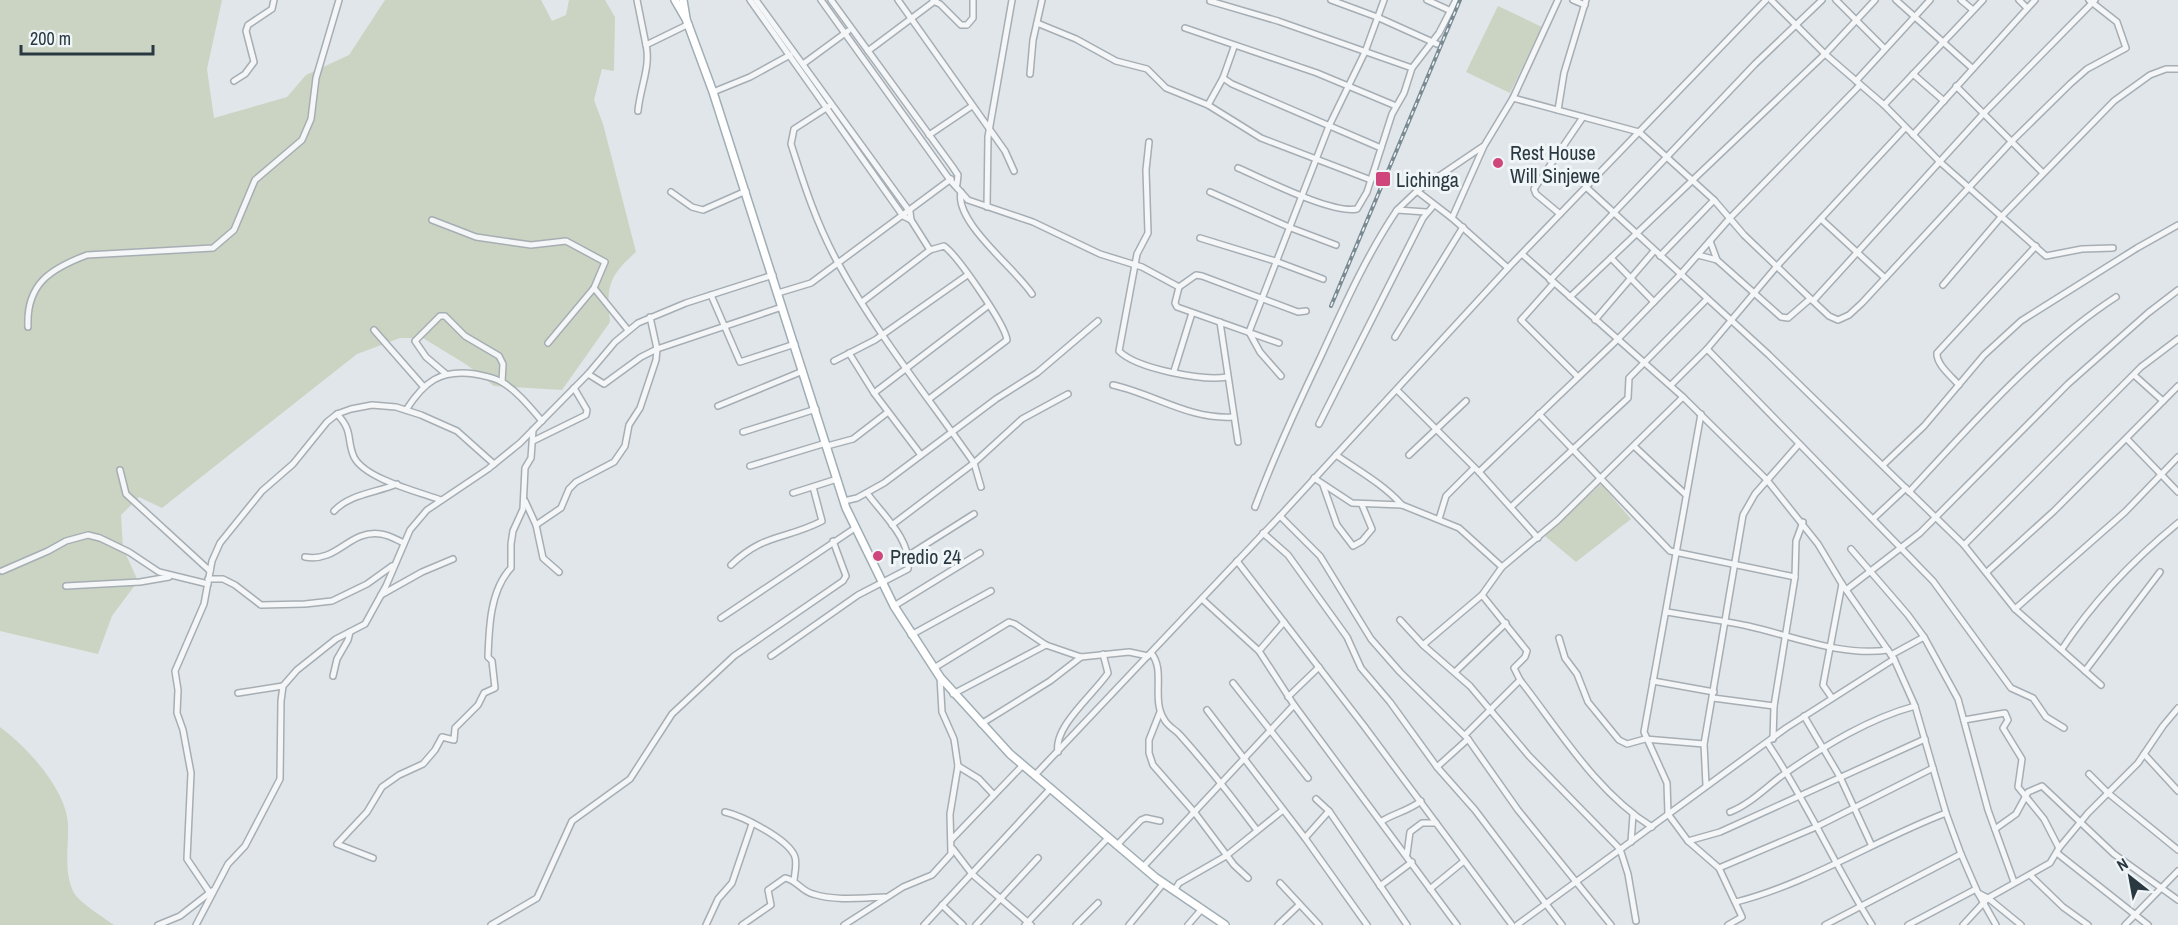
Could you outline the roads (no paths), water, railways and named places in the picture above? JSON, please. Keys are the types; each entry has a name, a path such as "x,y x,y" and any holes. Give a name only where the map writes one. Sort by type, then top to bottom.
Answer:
{"main road":[{"path":"675,0 688,22"},
{"path":"683,0 688,22 746,190 844,501 881,583 894,606 911,635 953,694 1023,765 1164,884 1225,925"}],"street":[{"path":"234,81 245,74 254,62 246,31 248,25 272,9 274,0"},
{"path":"637,0 649,64 643,76 638,111"},
{"path":"750,0 792,54 803,64 814,86"},
{"path":"756,0 903,216 911,220"},
{"path":"821,0 950,180 957,184"},
{"path":"831,0 958,175 957,184 968,200 1033,222 1100,254 1137,265 1179,287"},
{"path":"898,0 1005,152 1014,171"},
{"path":"868,51 934,1 961,25 967,25 972,18 973,0"},
{"path":"987,207 986,160 989,130 1012,0"},
{"path":"1030,74 1042,0"},
{"path":"1331,0 1377,16 1435,43"},
{"path":"1281,376 1260,352 1250,332 1275,261 1303,196 1329,126 1365,52 1384,0"},
{"path":"1427,0 1451,11"},
{"path":"1238,168 1303,196 1348,211 1357,209 1362,204 1396,105 1404,93 1412,68 1435,43 1456,0"},
{"path":"1452,218 1484,146 1513,98 1558,0"},
{"path":"1558,110 1564,73 1585,2 1573,0"},
{"path":"1035,775 1280,516 1508,268 1766,0"},
{"path":"1772,0 1825,54 1884,105 1967,188 2046,256 2082,249 2113,248"},
{"path":"1578,377 1521,320 1552,281 1667,157 1822,0"},
{"path":"1836,0 1885,49"},
{"path":"1570,297 1825,54 1875,0"},
{"path":"1896,0 1972,68"},
{"path":"1439,519 1450,491 1539,414 1618,339 1858,83 1885,49 1930,0"},
{"path":"1961,0 1973,10"},
{"path":"1884,105 1983,0"},
{"path":"2019,0 2027,8"},
{"path":"1913,135 2035,0"},
{"path":"28,327 30,298 53,270 70,261 87,255 213,248 234,230 255,180 302,140 311,119 316,78 338,1"},
{"path":"1210,1 1248,11 1412,68"},
{"path":"1513,98 1639,132 1714,200 1812,300 1829,316 1838,320 1849,315 2011,142 2087,69 2126,48 2117,22 2092,1 1984,113 1812,300 1788,318 1781,317 1717,260 1698,255"},
{"path":"646,45 688,22"},
{"path":"1037,23 1069,35 1116,61 1147,69 1166,88 1208,105 1261,138 1371,180"},
{"path":"803,64 852,28"},
{"path":"1185,28 1234,47 1350,85 1396,105"},
{"path":"1208,105 1223,78 1234,47"},
{"path":"713,92 750,77 792,54"},
{"path":"1943,285 2001,217 2114,101 2135,85 2166,69 2178,69"},
{"path":"1913,74 1944,101"},
{"path":"1223,78 1232,84 1381,148"},
{"path":"886,88 892,84"},
{"path":"1956,86 2043,173"},
{"path":"929,135 972,106"},
{"path":"828,107 910,212 911,220 930,250"},
{"path":"828,107 794,129 791,144 808,197 838,263 862,302 974,463 981,487"},
{"path":"1560,214 1536,194 1534,189 1583,117"},
{"path":"1671,386 1707,349 1777,266 1905,128"},
{"path":"1149,142 1146,170 1148,233 1140,246 1119,351 1141,363 1174,371 1203,377 1227,377"},
{"path":"1255,507 1306,381 1378,238 1397,210 1417,191 1484,146"},
{"path":"778,293 811,283 958,175"},
{"path":"1586,187 1731,320 1883,465 1964,545 2015,609 2101,685"},
{"path":"671,192 692,207 703,210 712,208 746,190"},
{"path":"1417,191 1463,227 1508,268"},
{"path":"961,192 962,206 974,226 997,256 1032,294"},
{"path":"1210,192 1290,228 1336,244"},
{"path":"1660,256 1714,200"},
{"path":"1319,424 1426,212 1434,205"},
{"path":"1397,210 1426,212"},
{"path":"1821,219 1885,278"},
{"path":"432,220 476,237 531,245 566,241 605,262 594,288 548,343"},
{"path":"1883,465 1924,426 1984,355 2021,321 2178,225"},
{"path":"1395,338 1463,227"},
{"path":"1200,238 1275,261 1323,279"},
{"path":"1710,241 1717,260"},
{"path":"1959,385 1937,358 1937,353 2036,246"},
{"path":"862,302 930,250 940,247 947,248 989,305 1006,332 1007,340 929,399"},
{"path":"1595,320 1654,251"},
{"path":"1522,254 1701,414 1767,480 1803,522 1891,655 1915,706 1946,813 1961,854 1977,891 1996,925"},
{"path":"1611,258 1654,302"},
{"path":"196,925 231,859 245,846 280,779 281,701 284,686 297,670 364,624 381,595 410,530 427,510 494,464 533,430 628,330 650,317 773,275"},
{"path":"1279,343 1175,305 1179,287 1196,275 1202,276 1298,312 1306,311"},
{"path":"834,361 884,334 966,276"},
{"path":"594,288 628,330"},
{"path":"1846,590 1901,549 1936,517 2068,384 2148,313 2178,290"},
{"path":"711,295 740,362 795,344"},
{"path":"1874,518 1908,490 2082,319 2116,297"},
{"path":"1511,507 1628,398 1629,378 1707,299"},
{"path":"874,393 989,305"},
{"path":"588,374 604,384 641,357 657,349 782,307"},
{"path":"1174,371 1192,313"},
{"path":"447,374 426,357 415,341 440,316 445,316 465,336 498,356 503,364 502,382"},
{"path":"536,525 561,508 569,489 576,482 606,467 620,453 628,436 629,425 640,408 652,379 657,349 650,317"},
{"path":"844,501 867,493 1037,373 1098,321"},
{"path":"1220,322 1238,442"},
{"path":"374,330 423,386"},
{"path":"1964,545 2134,375 2178,339"},
{"path":"1707,349 1874,518 1951,602 2000,677 2011,688 2033,698 2046,717 2064,728"},
{"path":"849,353 874,393 921,455"},
{"path":"718,406 803,371"},
{"path":"406,410 423,386 447,374 463,372 489,376 502,382 542,421"},
{"path":"2134,375 2163,401"},
{"path":"1113,385 1134,390 1203,416 1233,417"},
{"path":"1987,572 2127,439 2178,386"},
{"path":"533,441 586,416 587,410 574,388"},
{"path":"1397,390 1476,470 1538,538"},
{"path":"892,525 974,463 1022,419 1068,394"},
{"path":"1423,645 1482,595 1502,567 1538,538 1600,480 1683,397"},
{"path":"1409,455 1466,401"},
{"path":"210,893 187,859 191,773 183,730 177,713 178,690 175,671 184,647 196,629 210,571 220,543 262,491 293,464 327,422 337,414 372,405 406,410 457,431 494,464"},
{"path":"743,432 816,409"},
{"path":"750,466 853,439 888,412"},
{"path":"337,414 349,428 353,455 358,463 397,484 441,500"},
{"path":"1539,414 1664,547 1677,553 1795,577"},
{"path":"1701,414 1685,494 1645,739 1667,783 1668,814 1688,842 1719,868 1745,925"},
{"path":"373,858 337,844 367,812 382,787 399,775 423,764 442,737 454,740 458,723 478,705 484,693 495,688 492,661 488,657 489,630 497,592 504,575 511,568 513,531 524,499 525,468 531,458 533,430"},
{"path":"2127,439 2178,492"},
{"path":"1706,785 1704,744 1723,621 1737,565 1747,505 1799,444"},
{"path":"1635,447 1685,494"},
{"path":"1336,454 1360,473 1384,485 1402,505"},
{"path":"2015,609 2054,577 2161,476 2178,457"},
{"path":"120,470 126,494 210,571"},
{"path":"1314,478 1340,497 1362,505 1402,505 1459,528 1502,567"},
{"path":"793,493 837,479"},
{"path":"334,511 348,498 362,497 397,484"},
{"path":"1322,484 1337,525 1353,546 1362,541 1372,529 1362,505"},
{"path":"731,565 748,549 764,540 822,521 813,487"},
{"path":"771,656 858,595 908,570 909,555 892,525 867,493"},
{"path":"524,499 536,525 543,558 559,572"},
{"path":"1428,514 1443,505"},
{"path":"909,555 974,514"},
{"path":"1280,516 1320,556 1375,645 1466,737 1518,810 1611,925"},
{"path":"1773,739 1774,706 1795,577 1796,541 1803,522"},
{"path":"2062,649 2100,596 2138,556 2178,523"},
{"path":"721,618 855,528"},
{"path":"1263,533 1288,555 1347,637 1361,668 1390,702 1437,767 1475,810 1562,925"},
{"path":"305,557 325,558 346,543 368,535 381,534 404,543"},
{"path":"2,571 66,541 88,535 115,545 159,572 171,576 208,582 223,579 235,585 261,605 332,601 367,584 392,566"},
{"path":"491,925 537,898 572,821 630,779 672,714 734,656 843,581 846,576 845,570 833,541"},
{"path":"1851,549 1924,637 1958,699 1995,829 2014,882"},
{"path":"894,606 980,553"},
{"path":"381,595 422,572 453,559"},
{"path":"1237,561 1421,801 1512,925"},
{"path":"2085,671 2160,572"},
{"path":"66,586 140,582 171,576"},
{"path":"1832,698 1823,685 1842,584"},
{"path":"911,635 990,591"},
{"path":"1482,595 1527,651 1525,657 1514,668 1520,680 1582,760 1634,816 1652,827"},
{"path":"1202,599 1259,651 1288,697 1457,925"},
{"path":"1667,612 1723,621 1830,646 1891,655"},
{"path":"1400,620 1490,708 1529,756 1620,849 1628,874 1636,921"},
{"path":"934,668 1009,622 1046,645 1081,657 1130,652 1149,654 1155,657 1158,672 1156,692 1160,712 1169,727 1180,734 1256,829"},
{"path":"1259,651 1284,622"},
{"path":"1455,672 1506,623"},
{"path":"333,676 337,659 350,632"},
{"path":"1517,925 1706,785 1768,744 1786,728 1891,655 1924,637"},
{"path":"1559,638 1565,658 1577,674 1582,692 1611,732 1626,744 1645,739 1704,744"},
{"path":"953,694 1046,645"},
{"path":"1058,752 1056,742 1064,726 1108,673 1103,654"},
{"path":"981,724 1050,681 1081,657"},
{"path":"1288,697 1319,667"},
{"path":"844,925 886,897 932,875 948,861 953,849 950,814 958,766 954,740 942,712 940,677"},
{"path":"1437,767 1490,708 1520,680"},
{"path":"1653,681 1774,706"},
{"path":"1233,683 1269,732 1308,778"},
{"path":"238,693 284,686"},
{"path":"1143,867 1294,705"},
{"path":"1730,812 1741,808 1787,772 1824,748 1880,718 1915,706"},
{"path":"1964,925 1988,898 2014,882 2043,869 2081,823 2144,754 2178,709"},
{"path":"1207,710 1305,838 1366,925"},
{"path":"1160,712 1149,740 1149,753 1153,765 1195,813 1227,856 1248,878"},
{"path":"1964,720 2005,713 2008,720 2003,729 2022,759 2017,782 2025,797 2044,819 2058,850 2148,925"},
{"path":"1804,716 1840,777 1871,844"},
{"path":"1774,719 1786,728"},
{"path":"1688,842 1720,832 1925,739"},
{"path":"1768,744 1801,795 1816,827 1872,925"},
{"path":"2144,754 2178,791"},
{"path":"952,839 1023,765"},
{"path":"958,766 979,779 994,795"},
{"path":"1719,868 1816,827 1933,768"},
{"path":"2089,774 2108,793 2178,850"},
{"path":"1995,829 2016,814 2025,797 2034,788 2042,786 2114,854 2163,887 2178,900"},
{"path":"924,925 1051,788"},
{"path":"1316,799 1329,811 1407,925"},
{"path":"1382,821 1393,814 1406,812 1421,801"},
{"path":"1174,891 1179,883 1227,856 1256,829 1282,810"},
{"path":"1305,838 1329,811"},
{"path":"725,812 783,842 794,854 794,880"},
{"path":"1736,902 1778,890 1871,844 1946,813"},
{"path":"1631,842 1634,816"},
{"path":"1117,845 1141,820 1146,818 1160,821"},
{"path":"1407,855 1410,832 1422,823 1436,823"},
{"path":"706,925 718,899 732,883 752,824"},
{"path":"953,849 972,874 1028,924 1108,838"},
{"path":"1825,925 1961,854"},
{"path":"976,925 1038,858"},
{"path":"1430,889 1464,861"},
{"path":"1380,886 1412,862"},
{"path":"2125,925 2178,872"},
{"path":"2030,875 2063,908 2088,925"},
{"path":"742,925 772,903 770,888 785,878 794,880 802,889 812,894 827,897 886,897"},
{"path":"1280,883 1319,925"},
{"path":"1129,925 1164,884"},
{"path":"158,925 180,916 217,887"},
{"path":"1977,891 2021,925"},
{"path":"1908,925 1977,891"},
{"path":"1076,925 1098,903"},
{"path":"942,905 963,925"},
{"path":"1278,925 1285,923 1299,905"},
{"path":"1188,925 1201,910"},
{"path":"1728,925 1742,917"}],"railway":[{"path":"1331,306 1460,0"}],"place":[{"name":"Rest House Will Sinjewe","path":"1498,163"},
{"name":"Lichinga","path":"1383,179"},
{"name":"Predio 24","path":"878,556"}]}
